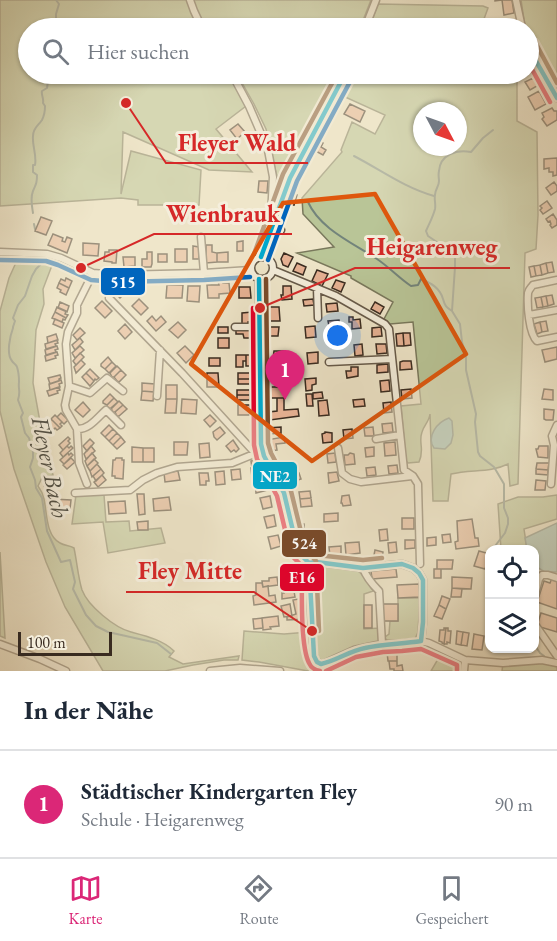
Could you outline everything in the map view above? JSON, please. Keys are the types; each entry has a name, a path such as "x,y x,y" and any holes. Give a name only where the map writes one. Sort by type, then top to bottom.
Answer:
{"street":[{"path":"190,0 197,18"},
{"path":"369,18 376,0"},
{"path":"516,0 520,18"},
{"path":"539,66 557,98"},
{"path":"237,84 268,150 273,177 272,225"},
{"path":"261,257 282,198 300,158 340,84"},
{"path":"272,225 281,230"},
{"path":"201,237 204,273"},
{"path":"0,252 52,255 93,273 117,275 250,270"},
{"path":"261,257 270,260 273,270 268,277 259,279 250,270 253,261 261,257"},
{"path":"273,270 336,296 385,324 389,329 404,470 413,476 418,484 420,564"},
{"path":"87,484 79,463 77,429 66,410 65,398 69,386 66,344 68,332 77,313 77,305 93,273"},
{"path":"259,279 261,444 259,452"},
{"path":"557,280 533,285 528,291 532,337 537,341 557,337"},
{"path":"317,288 318,318"},
{"path":"109,298 259,452 284,493 298,552 309,563 314,656 317,662 321,664 354,650 382,644 422,641 465,660 503,663 543,660 557,663"},
{"path":"529,315 557,310"},
{"path":"235,327 260,327"},
{"path":"157,396 160,350"},
{"path":"330,362 392,359"},
{"path":"69,386 90,393 107,378 123,392"},
{"path":"77,429 83,430 106,410 121,425"},
{"path":"551,484 557,425"},
{"path":"376,439 400,435"},
{"path":"338,448 342,473 350,479 361,482 413,476"},
{"path":"75,493 130,490 157,473 177,467 232,463 259,452"},
{"path":"309,563 363,568 402,564 419,573 423,580 422,641"},
{"path":"363,568 379,591 382,644"},
{"path":"539,579 542,575 557,578"},
{"path":"539,630 557,656"},
{"path":"0,644 66,671"},
{"path":"464,671 465,660"},
{"path":"210,671 240,668 280,671"}],"highlighted area":[{"path":"375,194 466,354 312,461 191,364 283,203"}],"green space":[{"path":"0,0 371,0 364,18 18,18 18,84 234,84 246,106 216,129 252,172 209,170 123,132 121,194 131,151 201,170 199,205 138,205 138,200 121,198 0,206"},
{"path":"521,0 557,0 557,98 550,85 552,80 539,53 539,18 524,18"},
{"path":"378,4 483,6 488,8 484,18 373,18"},
{"path":"243,84 517,84 517,121 537,132 538,215 536,249 525,253 518,484 510,486 508,464 494,469 451,474 448,501 433,501 430,414 421,436 419,462 408,463 406,461 401,406 421,404 413,322 390,324 384,319 393,302 351,276 297,253 334,247 303,214 302,198 342,152 352,122 375,134 385,115 332,91 289,169 275,202 277,177 266,129"},
{"path":"19,256 44,257 54,260 43,289 44,304 36,330 33,383 42,433 53,475 42,478 38,486 44,497 52,535 60,543 74,548 79,580 85,596 110,621 125,630 165,644 174,651 169,657 183,664 239,656 238,660 224,660 165,671 103,671 65,607 46,562 14,469 0,411 0,311 9,278"},
{"path":"76,495 104,495 106,522 129,521 130,531 161,528 165,543 108,553 103,522 72,524"},
{"path":"557,495 557,519 524,529 526,545 501,545 498,504 518,497"},
{"path":"0,552 5,638 0,636"},
{"path":"314,565 349,568 363,575 373,591 364,594 364,629 380,628 379,642 323,661 318,658 312,570"},
{"path":"398,598 420,598 418,632 415,639 386,640 390,621 398,621"},
{"path":"244,631 284,634 309,632 311,661 317,668 308,671 242,660"},
{"path":"441,654 457,667 457,671 431,671"},
{"path":"503,663 557,663 557,671 502,671"}],"water":[{"path":"449,418 452,421 451,443 445,449 434,448 431,439 434,430"},
{"path":"557,523 557,572 545,572 539,568 539,545 526,545 525,538"}],"building":[{"path":"502,0 512,0 514,13 504,15"},
{"path":"526,84 536,84 537,86 530,90"},
{"path":"539,91 546,104 535,110 528,97"},
{"path":"350,104 365,111 360,122 344,114"},
{"path":"552,108 557,111 557,120 547,126 542,119 544,117 542,113"},
{"path":"238,124 245,132 237,139 230,130"},
{"path":"316,139 323,143 321,147 326,150 323,155 310,148"},
{"path":"557,158 557,175 553,176 549,168 544,169 544,159"},
{"path":"259,181 268,181 267,193 258,192"},
{"path":"554,182 557,191 551,195 546,188"},
{"path":"289,192 297,195 294,205 285,203"},
{"path":"547,201 552,208 543,214 540,206"},
{"path":"553,214 557,225 552,228 550,221 546,219"},
{"path":"41,217 52,221 46,235 35,231"},
{"path":"53,234 63,238 62,241 65,242 67,237 72,239 67,253 48,245"},
{"path":"243,241 243,251 237,251 237,242"},
{"path":"83,243 99,244 98,256 83,255"},
{"path":"206,245 212,245 212,252 217,253 217,262 206,263"},
{"path":"193,246 199,247 199,259 193,259"},
{"path":"175,249 187,249 187,262 175,262"},
{"path":"117,250 116,263 104,261 105,252"},
{"path":"147,252 152,252 151,267 142,267 142,259 147,259"},
{"path":"228,252 228,262 217,262 217,253"},
{"path":"284,253 293,257 288,267 283,265 281,259"},
{"path":"158,254 167,254 167,262 158,262"},
{"path":"123,257 135,257 135,266 124,267"},
{"path":"552,262 554,272 548,273 546,263"},
{"path":"297,263 306,267 303,275 293,271"},
{"path":"546,263 548,273 542,275 540,265"},
{"path":"540,265 542,275 536,276 534,266"},
{"path":"534,266 536,276 531,277 529,267"},
{"path":"317,270 328,274 322,286 312,281"},
{"path":"66,278 72,281 69,288 59,283 61,279 65,281"},
{"path":"336,280 345,283 341,292 332,288"},
{"path":"218,281 229,283 230,293 219,294 219,298 208,298 207,285 219,285"},
{"path":"129,282 136,290 132,294 125,286"},
{"path":"59,283 69,288 66,295 57,288"},
{"path":"123,284 130,292 126,296 118,288"},
{"path":"167,285 183,285 182,298 166,298"},
{"path":"117,286 124,294 120,298 112,290"},
{"path":"188,286 200,286 199,302 187,301"},
{"path":"283,286 291,286 292,299 282,300"},
{"path":"239,287 250,287 251,298 239,298"},
{"path":"552,295 554,304 548,306 546,296"},
{"path":"546,296 548,306 543,307 541,297"},
{"path":"541,297 543,307 537,308 535,298"},
{"path":"139,299 148,308 141,315 132,306"},
{"path":"313,299 314,305 304,306 303,300"},
{"path":"102,301 112,311 105,318 95,308"},
{"path":"60,302 69,306 67,312 58,308"},
{"path":"375,302 384,307 380,314 371,309"},
{"path":"337,303 338,311 327,312 326,304"},
{"path":"57,307 66,311 65,314 68,315 66,318 55,312"},
{"path":"269,307 279,307 280,321 270,321"},
{"path":"55,312 66,318 65,320 63,319 62,322 52,318"},
{"path":"252,312 252,322 242,324 242,313"},
{"path":"152,316 156,321 161,316 166,322 156,331 147,321"},
{"path":"349,317 353,317 353,320 360,319 361,328 352,329"},
{"path":"55,319 64,323 62,328 53,324"},
{"path":"339,320 340,328 331,329 328,321"},
{"path":"546,321 548,331 542,332 540,322"},
{"path":"178,322 186,330 178,338 169,330"},
{"path":"540,322 542,332 537,334 534,324"},
{"path":"125,324 132,332 125,339 118,331"},
{"path":"315,326 316,337 306,338 305,327"},
{"path":"218,327 228,327 228,333 218,333"},
{"path":"269,327 279,327 278,336 269,336"},
{"path":"381,327 382,336 372,337 372,328"},
{"path":"80,328 85,333 77,340 73,335"},
{"path":"236,330 252,330 252,338 244,338 243,334 236,334"},
{"path":"403,333 404,346 397,346 396,334"},
{"path":"403,333 410,333 411,345 404,346"},
{"path":"56,334 58,340 48,343 47,337"},
{"path":"80,338 83,342 75,350 72,345"},
{"path":"218,338 229,338 229,348 218,348"},
{"path":"340,338 341,347 332,348 332,339"},
{"path":"57,340 56,346 46,349 45,344"},
{"path":"362,344 363,355 355,356 354,345"},
{"path":"376,344 386,344 387,353 377,354"},
{"path":"57,346 56,352 46,355 45,350"},
{"path":"80,346 84,350 75,358 72,353"},
{"path":"185,346 194,355 186,363 177,353"},
{"path":"557,347 557,359 545,362 542,350"},
{"path":"274,351 285,351 285,359 273,359"},
{"path":"57,352 56,358 46,361 45,356"},
{"path":"318,352 318,363 308,364 307,353"},
{"path":"80,353 84,357 76,365 73,361"},
{"path":"236,355 246,355 243,367 236,367"},
{"path":"246,355 254,355 255,366 246,366"},
{"path":"108,357 112,362 105,369 101,364"},
{"path":"209,358 220,358 220,366 209,366"},
{"path":"273,359 285,359 284,367 273,367"},
{"path":"81,360 85,364 76,373 74,367"},
{"path":"411,361 412,369 400,370 400,362"},
{"path":"112,362 116,366 109,373 105,369"},
{"path":"388,364 388,372 377,373 377,365"},
{"path":"117,366 121,370 112,377 110,373"},
{"path":"351,367 358,367 358,376 347,378 346,371 351,371"},
{"path":"90,369 99,378 94,381 86,373"},
{"path":"121,370 126,375 119,382 114,377"},
{"path":"86,373 94,381 90,386 82,377"},
{"path":"207,373 218,373 219,387 207,387"},
{"path":"238,373 250,373 250,379 238,379"},
{"path":"60,375 59,381 50,384 48,378"},
{"path":"316,378 316,384 312,385 312,390 306,391 305,379"},
{"path":"238,379 250,379 250,384 238,384"},
{"path":"61,380 60,387 50,390 49,384"},
{"path":"389,380 390,391 381,392 380,381"},
{"path":"142,383 155,384 154,392 142,391"},
{"path":"166,385 177,385 177,399 166,399"},
{"path":"59,387 58,393 49,396 47,391"},
{"path":"266,387 285,387 285,398 266,398"},
{"path":"411,389 412,398 402,399 401,390"},
{"path":"544,389 553,390 553,400 542,399"},
{"path":"237,390 250,390 250,395 237,395"},
{"path":"142,391 154,392 153,401 141,400"},
{"path":"322,392 323,398 313,399 313,393"},
{"path":"110,394 114,398 107,405 103,403 103,401"},
{"path":"306,394 312,394 313,406 307,406"},
{"path":"237,395 250,395 250,400 237,400"},
{"path":"114,398 118,402 111,409 107,407 107,405"},
{"path":"277,398 284,398 284,410 298,409 299,416 270,420 269,412 277,411"},
{"path":"166,399 177,399 176,413 165,413"},
{"path":"182,399 197,400 196,414 181,413"},
{"path":"364,399 365,406 354,407 353,400"},
{"path":"327,400 329,415 319,416 318,401"},
{"path":"119,401 123,405 113,412 111,408"},
{"path":"83,402 90,410 83,417 75,410"},
{"path":"391,402 392,412 384,413 383,403"},
{"path":"123,405 127,409 117,416 115,412"},
{"path":"238,405 250,405 250,415 238,415"},
{"path":"544,409 554,410 553,420 544,419"},
{"path":"61,413 68,420 64,424 57,417"},
{"path":"55,415 62,422 60,428 51,419"},
{"path":"210,415 216,421 210,427 204,420"},
{"path":"51,419 60,428 53,430 47,423"},
{"path":"392,423 393,432 383,433 382,424"},
{"path":"109,425 113,429 105,437 101,433"},
{"path":"220,427 225,433 217,440 213,432"},
{"path":"281,427 281,433 269,434 268,428"},
{"path":"373,427 374,436 365,436 364,428"},
{"path":"113,429 117,433 109,441 105,437"},
{"path":"352,429 353,438 344,439 343,430"},
{"path":"117,433 121,437 113,445 109,441"},
{"path":"332,433 332,442 323,443 322,434"},
{"path":"68,437 70,443 63,450 59,445"},
{"path":"121,437 125,442 117,449 113,445"},
{"path":"284,437 285,443 276,444 277,450 268,451 266,440"},
{"path":"90,439 94,443 87,451 83,446"},
{"path":"233,440 239,449 236,452 234,450 231,452 226,446"},
{"path":"174,442 188,442 187,455 174,455"},
{"path":"395,442 396,455 385,456 384,443"},
{"path":"209,443 210,457 200,458 199,444"},
{"path":"67,446 73,448 63,457 60,453"},
{"path":"91,446 95,451 86,459 84,454"},
{"path":"539,446 548,446 548,458 538,457 536,449"},
{"path":"132,447 143,448 143,462 132,462"},
{"path":"374,447 374,456 366,457 365,448"},
{"path":"143,448 154,448 154,462 143,462"},
{"path":"68,453 73,455 64,464 60,460"},
{"path":"92,453 96,458 87,466 85,461"},
{"path":"335,453 336,462 328,463 327,454"},
{"path":"354,454 355,464 345,465 344,455"},
{"path":"71,458 75,462 67,469 63,465"},
{"path":"116,458 124,460 123,479 112,476 113,460"},
{"path":"94,459 98,463 90,471 87,466"},
{"path":"255,460 262,475 252,477 251,461"},
{"path":"288,461 292,469 284,472 280,464"},
{"path":"537,463 549,463 548,470 536,469"},
{"path":"97,464 101,469 92,477 90,471"},
{"path":"397,465 398,473 389,474 388,466"},
{"path":"375,467 376,475 367,476 366,468"},
{"path":"101,469 104,473 96,481 93,476"},
{"path":"240,469 241,479 232,480 231,470"},
{"path":"536,469 548,470 548,475 536,474"},
{"path":"178,471 180,480 165,482 164,473"},
{"path":"224,471 225,484 216,485 215,472"},
{"path":"337,472 339,481 329,483 328,473"},
{"path":"199,473 208,473 209,481 206,481 206,485 200,485"},
{"path":"299,473 301,479 295,481 297,485 288,489 283,480"},
{"path":"102,475 106,480 98,487 94,482"},
{"path":"55,480 55,485 44,486 44,481"},
{"path":"536,480 546,481 545,490 535,490"},
{"path":"267,481 268,490 256,493 255,483"},
{"path":"310,491 311,498 300,499 299,492"},
{"path":"137,494 144,494 145,514 139,515"},
{"path":"349,495 351,505 343,506 342,496"},
{"path":"270,496 272,507 263,509 260,498"},
{"path":"169,497 171,510 154,511 153,499"},
{"path":"311,498 312,506 301,507 300,499"},
{"path":"52,499 71,500 70,509 52,505"},
{"path":"125,501 126,513 109,514 108,502"},
{"path":"338,513 338,521 324,522 324,514"},
{"path":"274,515 276,526 267,528 264,517"},
{"path":"402,518 414,518 414,529 402,529"},
{"path":"472,519 475,538 478,538 479,546 456,549 457,521"},
{"path":"148,521 148,530 138,530 137,522"},
{"path":"304,524 305,538 297,539 295,525"},
{"path":"387,529 388,540 380,541 379,530"},
{"path":"450,534 451,542 443,543 442,535"},
{"path":"278,535 281,546 271,549 268,537"},
{"path":"323,537 324,547 311,549 310,539"},
{"path":"436,537 436,545 427,546 427,538"},
{"path":"405,540 415,540 415,548 405,549"},
{"path":"359,542 360,553 346,555 345,543"},
{"path":"396,542 397,552 389,553 388,543"},
{"path":"341,546 341,555 330,556 329,547"},
{"path":"375,550 383,552 381,562 373,560"},
{"path":"479,551 485,553 485,569 474,566"},
{"path":"437,560 453,560 452,569 437,569"},
{"path":"396,569 397,577 372,579 371,571"},
{"path":"434,569 441,569 441,578 434,578"},
{"path":"277,577 278,585 263,587 262,581 269,581 269,578"},
{"path":"298,577 299,584 291,585 290,578"},
{"path":"452,577 472,578 471,589 452,588"},
{"path":"552,578 557,580 557,609 539,603 544,581 550,583"},
{"path":"290,581 295,597 282,599 282,593 284,593 282,582"},
{"path":"256,583 262,583 263,587 268,586 269,596 275,595 276,602 254,605 253,596 256,595"},
{"path":"419,584 420,597 398,598 397,585"},
{"path":"452,588 462,589 461,597 451,597"},
{"path":"442,596 450,599 446,609 439,605"},
{"path":"304,598 304,601 307,601 308,619 287,620 287,617 296,614 293,600"},
{"path":"290,604 292,616 284,617 281,606"},
{"path":"382,604 398,604 398,621 382,621"},
{"path":"364,605 372,605 372,628 364,628"},
{"path":"439,605 446,609 442,619 434,616"},
{"path":"541,613 557,618 557,632 539,627"},
{"path":"278,616 279,626 263,630 262,618"},
{"path":"262,618 263,628 254,629 253,619"},
{"path":"446,628 444,644 439,641 440,630"},
{"path":"446,628 451,631 450,643 444,644"},
{"path":"457,631 463,632 461,645 456,644"},
{"path":"463,632 469,633 467,646 461,645"},
{"path":"474,634 484,636 482,650 472,649"},
{"path":"427,647 436,651 433,658 424,653"},
{"path":"387,652 397,652 397,661 388,661"},
{"path":"389,661 397,661 397,666 402,665 403,671 390,669"}],"waterway":[{"name":"Fleyer Bach","path":"56,0 59,4 56,18"},
{"name":"Fleyer Bach","path":"33,213 32,196 37,175 33,172 33,165 35,165 33,133 44,115 42,91 47,88 48,84"},
{"path":"493,130 471,152 455,152 442,161 435,193 435,209 426,231 428,236 455,257 452,311 460,324 466,355 466,370 476,414 478,452 494,467 504,484 504,508 508,524 505,533 496,545"},
{"path":"354,156 403,184 434,196"},
{"path":"308,202 313,212 329,228 381,262 411,286 418,285 421,279 435,286 446,306 452,311"},
{"name":"Fleyer Bach","path":"34,224 35,229"},
{"name":"Fleyer Bach","path":"43,258 13,318 15,321 9,350 10,358 17,366 18,400 23,413 21,417 33,452 30,467 36,488 42,498 47,531 61,562 70,560 75,582 73,589 86,615 96,626 108,632 157,643 171,654"},
{"path":"539,652 544,656"}],"transit line":[{"name":"524","path":"539,49 557,83"},
{"name":"NE2","path":"539,66 557,98"},
{"name":"E16","path":"539,82 550,102"},
{"name":"524","path":"254,254 283,174 332,84"},
{"name":"NE2","path":"261,257 290,178 340,84"},
{"name":"515","path":"268,260 297,181 349,84"},
{"name":"515","path":"0,260 46,261 91,280 116,282 250,277"},
{"name":"NE2","path":"259,279 261,444 264,456 284,493 298,552 309,563 314,656 321,664"},
{"name":"524","path":"266,279 268,443 291,491 305,548 316,561 319,631"},
{"name":"E16","path":"253,308 254,445 257,459 277,496 291,555 302,566 304,644 310,665 320,671"},
{"name":"524","path":"308,556 363,560 382,558"},
{"name":"NE2","path":"309,563 363,568 402,564 413,568 423,580 421,641"},
{"name":"NE2","path":"321,664 365,648 421,641"},
{"name":"E16","path":"326,671 356,657 421,649 457,665 457,670"}],"place":[{"name":"Fleyer Wald","path":"126,103"},
{"name":"Wienbrauk","path":"81,268"},
{"name":"Heigarenweg","path":"260,308"},
{"name":"Städtischer Kindergarten Fley","path":"285,400"},
{"name":"Fley Mitte","path":"312,631"}]}
